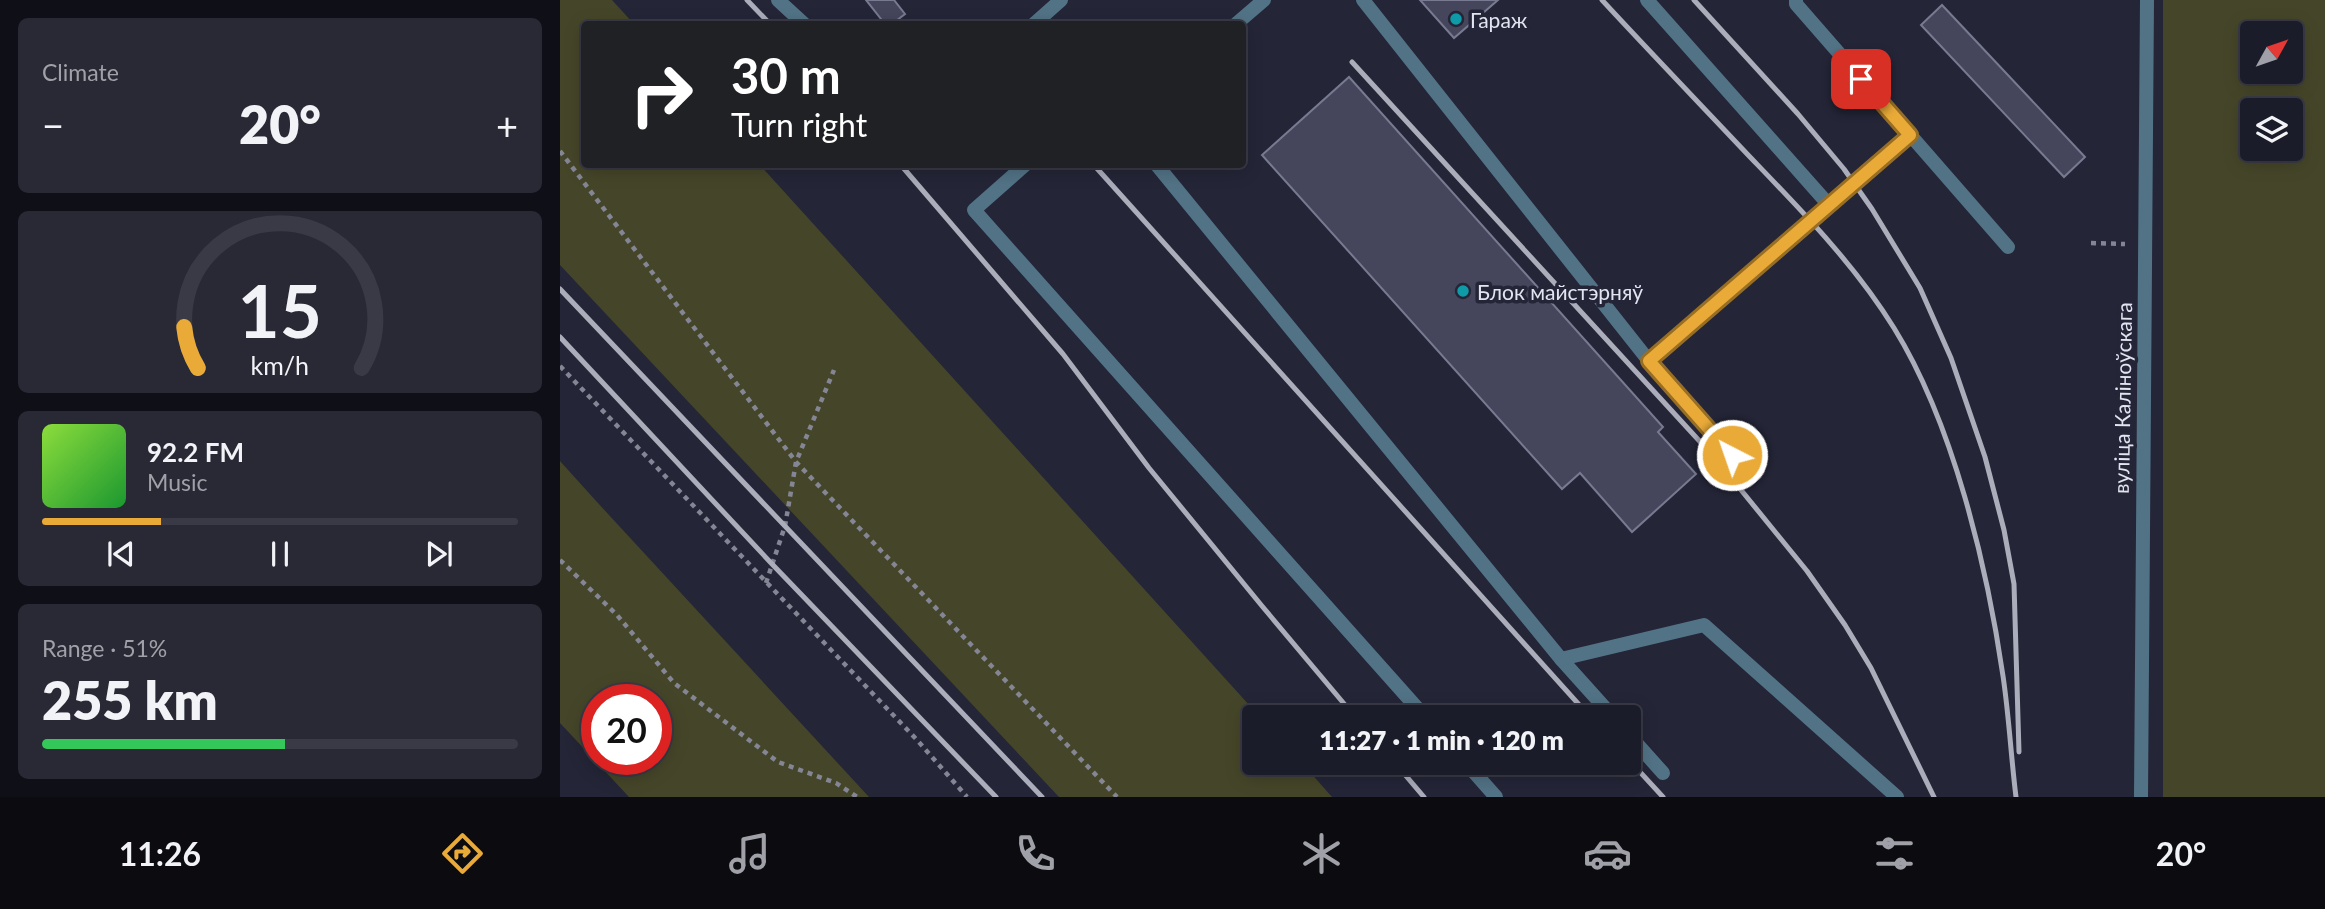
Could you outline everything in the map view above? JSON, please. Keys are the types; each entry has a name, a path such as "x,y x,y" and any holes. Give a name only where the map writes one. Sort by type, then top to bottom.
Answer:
{"street":[{"path":"778,0 801,21"},
{"path":"1037,21 1061,0"},
{"path":"1240,21 1264,0"},
{"path":"1363,0 1649,361 1748,474"},
{"path":"1647,0 1829,205"},
{"path":"1796,0 1796,4 2008,247"},
{"name":"вуліца Каліноўскага","path":"2141,797 2147,0"},
{"path":"1649,361 1910,135"},
{"path":"1021,168 974,210 1414,705"},
{"path":"1159,168 1603,705"},
{"path":"1562,659 1704,625 1897,797"},
{"path":"1641,748 1663,773"},
{"path":"1477,775 1496,797"}],"path":[{"path":"560,151 796,462 1117,797"},
{"path":"2091,243 2144,244"},
{"path":"560,366 918,741 967,797"},
{"path":"766,583 785,526 796,462 834,370"},
{"path":"560,560 617,615 674,683 778,762 836,783 857,797"}],"green space":[{"path":"560,0 612,0 631,21 581,21 581,168 763,168 1249,705 1242,705 1242,775 1313,775 1332,797 1059,797 560,265"},
{"path":"2163,0 2325,0 2325,797 2163,797"},
{"path":"560,461 869,797 629,797 608,775 672,775 672,684 581,684 581,746 560,723"}],"building":[{"path":"866,0 894,0 905,14 896,21 883,21"},
{"name":"Гараж","path":"1420,0 1498,0 1454,38"},
{"path":"1942,5 2085,157 2064,177 1921,25"},
{"name":"Блок майстэрняў","path":"1349,77 1663,427 1658,432 1696,474 1632,532 1580,473 1562,489 1262,155"}],"railway":[{"path":"747,0 767,21"},
{"path":"1602,0 1790,198 1863,282 1894,328 1915,366 1934,407 1965,496 1988,589 2003,676 2016,797"},
{"path":"1694,0 1798,114 1844,169 1920,288 1951,358 1985,457 2004,530 2014,584 2019,752"},
{"path":"1352,62 1715,458 1807,571 1871,668 1934,797"},
{"path":"903,168 1063,354 1149,468 1345,705"},
{"path":"1097,168 1579,705"},
{"path":"560,289 1042,797"},
{"path":"560,337 772,564 996,797"},
{"path":"1641,773 1663,797"},
{"path":"1405,775 1424,797"}],"place":[{"name":"Гараж","path":"1456,19"},
{"name":"Блок майстэрняў","path":"1463,291"}],"route":[{"path":"1732,455 1649,361 1910,135 1861,79"}]}
